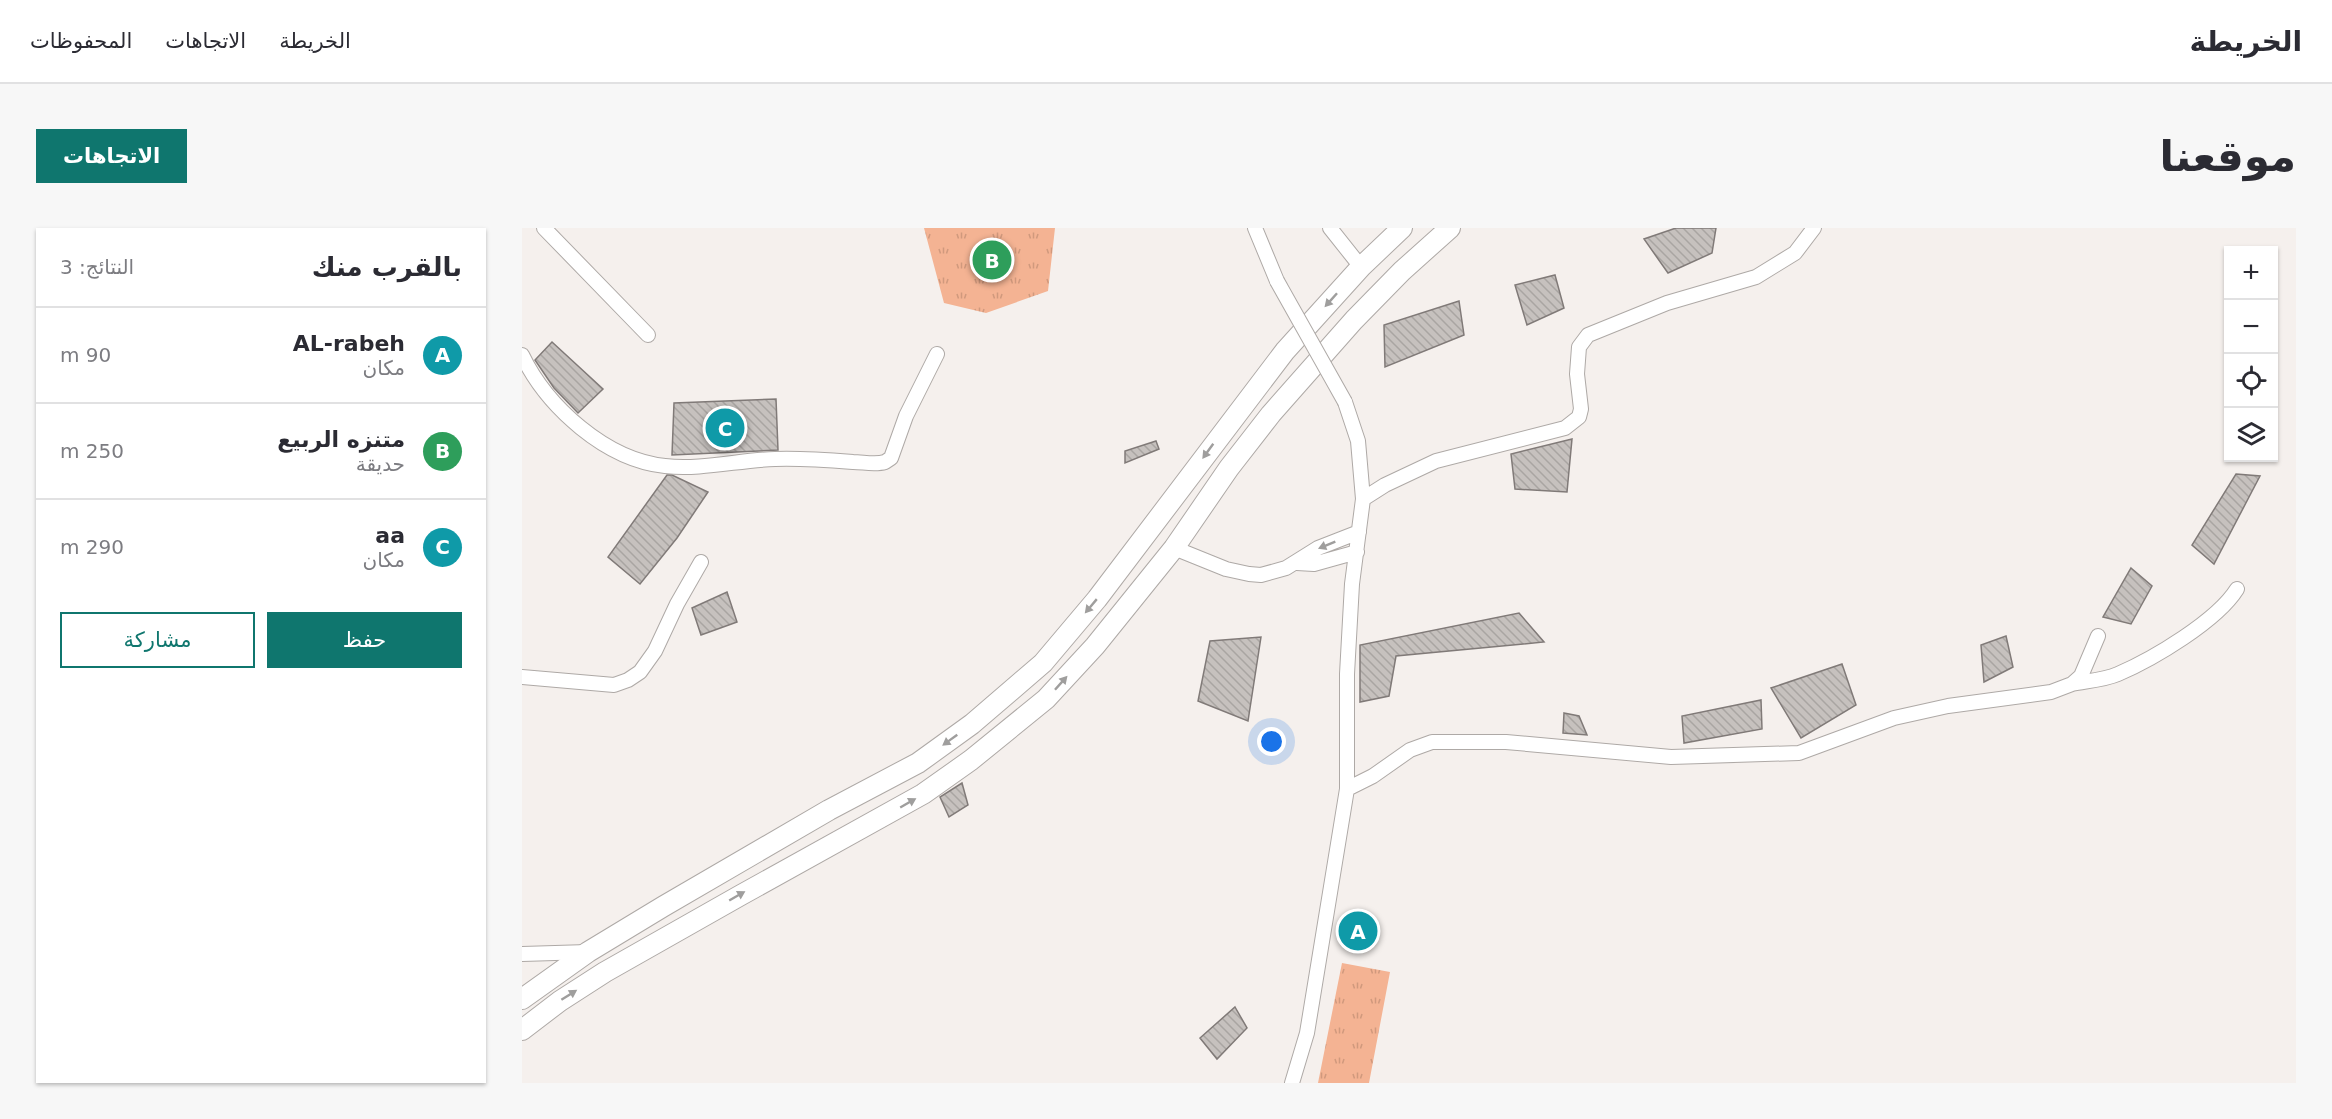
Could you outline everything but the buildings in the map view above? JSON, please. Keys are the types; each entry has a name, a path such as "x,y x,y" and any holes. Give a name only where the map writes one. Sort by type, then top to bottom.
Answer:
{"main road":[{"path":"522,999 588,952 865,790 918,763 972,724 1043,663 1097,599 1285,351 1361,267 1402,228"},
{"path":"522,1030 560,1001 605,972 923,794 971,760 1046,699 1095,646 1174,548 1229,468 1271,414 1354,320 1402,271 1450,228"},
{"path":"865,790 883,818"}],"street":[{"path":"544,228 648,335"},
{"path":"1255,228 1277,282 1345,402 1358,441 1363,499 1352,584 1347,674 1347,789 1307,1033 1292,1083"},
{"path":"1330,228 1361,267"},
{"path":"1363,499 1384,485 1436,461 1565,428 1579,417 1581,409 1577,374 1580,347 1588,335 1667,303 1756,277 1795,253 1814,228"},
{"path":"522,355 530,371 551,400 574,423 637,459 664,466 680,467 776,459 885,462 891,458 906,416 937,354"},
{"path":"1174,548 1226,569 1248,574 1274,573 1297,563 1318,548 1359,532"},
{"path":"1297,563 1314,564 1357,552"},
{"path":"522,677 614,685 628,680 640,672 655,651 677,604 701,562"},
{"path":"1347,789 1373,776 1410,750 1432,742 1506,742 1671,758 1799,753 1894,718 1948,706 2051,692 2072,684 2116,675 2155,655 2215,615 2229,602 2237,589"},
{"path":"2072,684 2081,676 2098,636"},
{"path":"522,954 588,952"}],"green space":[{"path":"924,228 1055,228 1048,291 986,313 944,303"},
{"path":"1342,963 1390,972 1369,1083 1318,1083"}],"place":[{"name":"متنزه الربيع","path":"992,260"},
{"name":"aa","path":"725,428"},
{"name":"AL-rabeh","path":"1358,931"}]}
